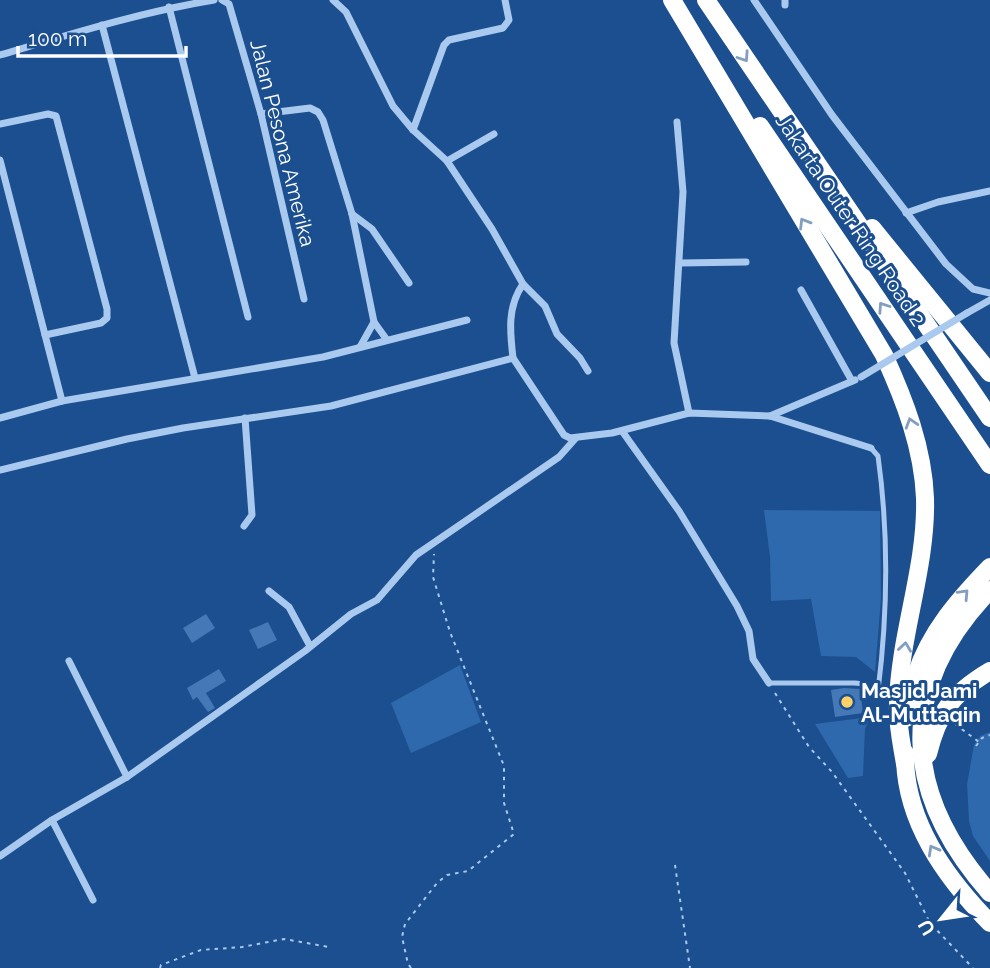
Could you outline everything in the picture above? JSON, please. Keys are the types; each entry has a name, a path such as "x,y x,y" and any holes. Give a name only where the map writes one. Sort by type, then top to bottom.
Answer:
{"highway":[{"name":"Jakarta Outer Ring Road 2","path":"673,0 990,465"},
{"path":"673,0 884,355 913,427 921,461 925,500 898,706 905,764 912,804 932,851 960,891 990,923"},
{"name":"Jakarta Outer Ring Road 2","path":"706,0 990,418"},
{"path":"795,133 990,373"},
{"path":"905,764 905,722 916,673 932,638 957,601 990,567"},
{"path":"990,590 969,611 946,646 931,679 920,724 922,756 929,792 942,826 960,855 990,893"},
{"path":"929,792 927,756 934,729 948,704 967,684 990,671"}],"street":[{"path":"0,55 102,25 214,0"},
{"name":"Jalan Pesona Amerika","path":"222,0 229,4 261,114 304,299"},
{"path":"334,0 346,12 393,106 447,161 492,229 523,284 545,306 558,334 588,370"},
{"path":"414,130 444,45 449,40 503,28 509,20 505,0"},
{"path":"754,0 832,115 946,264 972,289 990,293"},
{"path":"169,8 248,317"},
{"path":"102,25 194,378"},
{"path":"261,114 310,108 318,112 323,120 352,214 374,322 387,340"},
{"path":"0,124 48,114 56,116 107,309 104,321 45,335"},
{"path":"677,122 683,192 674,343 689,413"},
{"path":"447,161 494,134"},
{"path":"0,160 62,401"},
{"path":"906,213 938,202 990,191"},
{"path":"352,214 372,229 409,283"},
{"path":"680,263 746,262"},
{"path":"523,284 515,296 512,310 513,358 565,435 575,439 622,431 689,413 770,416 871,447"},
{"path":"801,290 852,381"},
{"path":"770,416 862,377 990,300"},
{"path":"0,418 62,401 323,357 467,320"},
{"path":"359,347 374,322"},
{"path":"0,470 127,439 331,406 513,358"},
{"path":"244,526 252,515 245,418"},
{"path":"622,431 679,511 730,594 749,631 753,659 769,683"},
{"path":"0,856 52,820 127,777 351,614 377,600 416,555 559,457 575,439"},
{"path":"269,591 289,607 310,646"},
{"path":"69,661 127,777"},
{"path":"52,820 93,900"}],"lane":[{"path":"769,683 855,683 864,684 869,691 878,691 887,582 887,541 878,456 871,447"}],"path":[{"path":"411,968 402,937 405,924 436,883 447,876 468,871 514,834 504,803 504,766 450,632 433,577 435,542"},
{"path":"769,683 809,747 840,782 905,873 930,923 972,968"},
{"path":"949,721 979,742"},
{"path":"976,746 990,735"},
{"path":"675,865 690,968"},
{"path":"160,968 201,950 242,947 284,939 329,947"}],"shaded area":[{"path":"764,510 880,511 881,598 875,672 856,657 821,656 811,599 771,601 770,557"},
{"path":"460,665 481,722 411,753 391,703"},
{"path":"870,717 865,729 863,776 848,778 815,724"},
{"path":"990,732 990,861 973,836 969,821 967,784 974,745 980,736"}],"building":[{"path":"206,614 215,628 192,643 183,628"},
{"path":"268,622 277,640 258,649 249,630"},
{"path":"219,669 226,681 206,693 215,708 208,712 197,697 193,700 187,688"},
{"name":"Masjid Jami Al-Muttaqin","path":"860,689 863,713 835,717 831,690"}],"place":[{"name":"Masjid Jami Al-Muttaqin","path":"847,702"}]}
